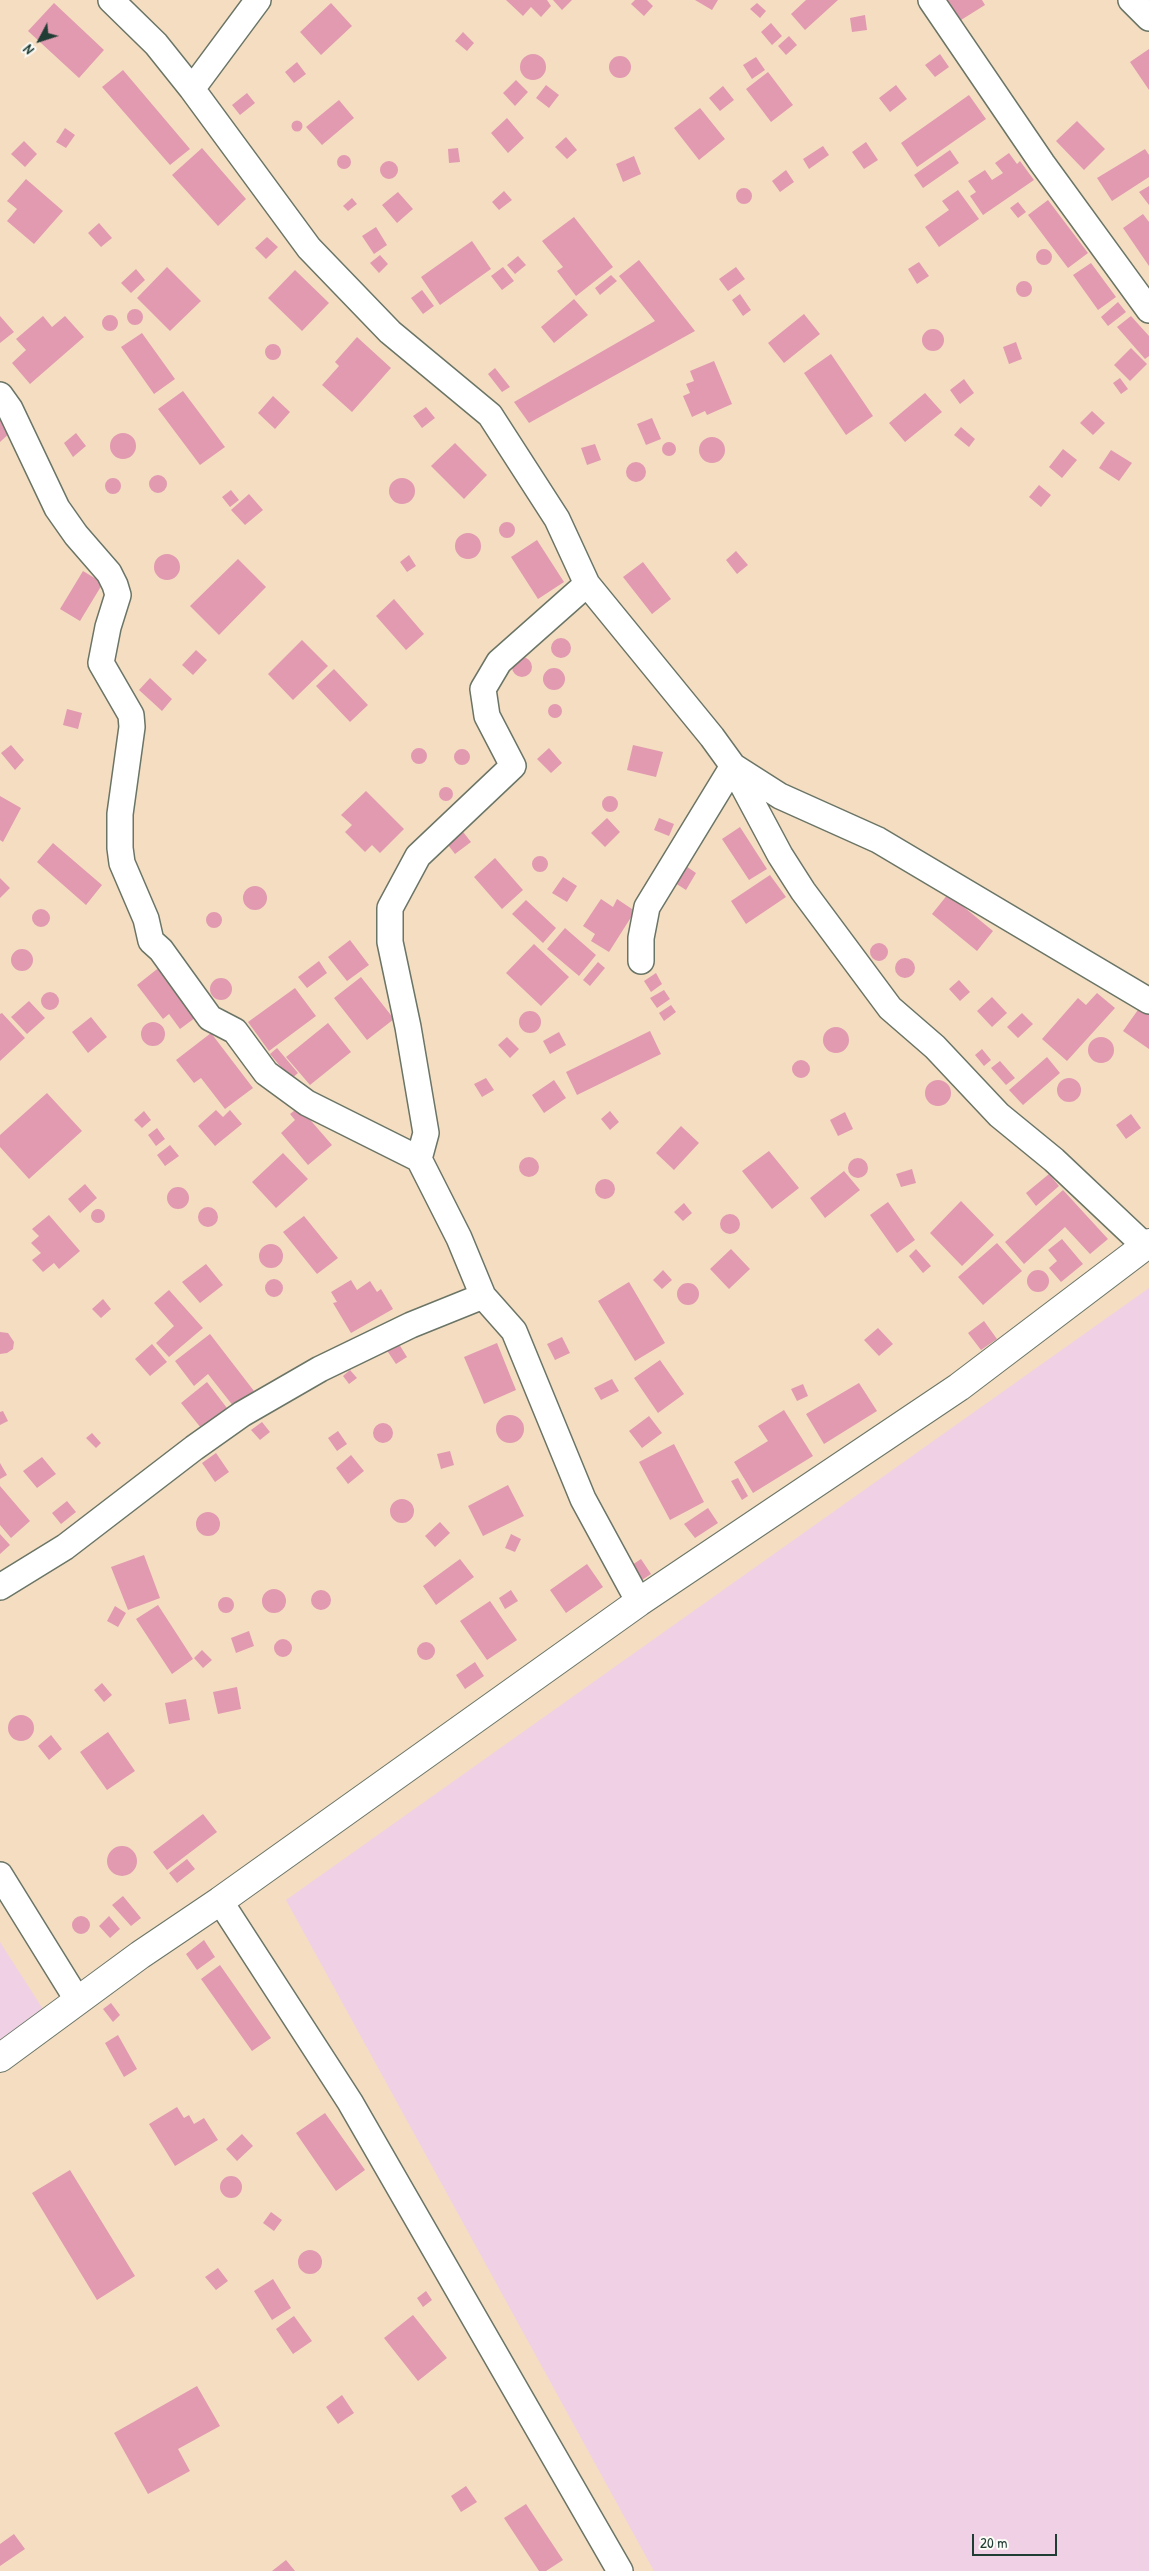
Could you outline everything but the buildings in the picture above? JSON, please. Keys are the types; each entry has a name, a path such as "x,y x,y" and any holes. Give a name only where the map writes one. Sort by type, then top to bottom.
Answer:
{"street":[{"path":"0,2058 639,1602 959,1387 1147,1245 1054,1160 999,1115 935,1046 890,1008 803,891 780,855 732,766 712,738 587,584 557,519 490,415 390,332 309,248 192,89 156,44 111,0"},
{"path":"192,89 258,0"},
{"path":"931,0 1042,163 1149,310"},
{"path":"1130,0 1149,18"},
{"path":"0,395 10,409 57,508 76,535 109,573 118,595 108,627 101,663 131,715 132,727 120,814 120,848 122,863 143,912 151,941 161,950 210,1018 235,1031 266,1073 307,1103 419,1159 459,1238 483,1296 514,1331 583,1499 639,1602"},
{"path":"419,1159 426,1133 408,1027 390,942 390,908 418,856 513,766 487,716 483,689 495,668 499,662 587,584"},
{"path":"640,961 641,938 647,907 732,766"},
{"path":"732,766 780,796 878,840 1149,1001"},
{"path":"0,1587 66,1547 194,1448 242,1414 320,1369 411,1326 483,1296"},
{"path":"0,1875 78,2001"},
{"path":"220,1901 350,2102 620,2571"}],"shaded area":[{"path":"1149,1288 1149,2571 654,2571 286,1900"},
{"path":"0,1942 43,2009 0,2040"}]}
